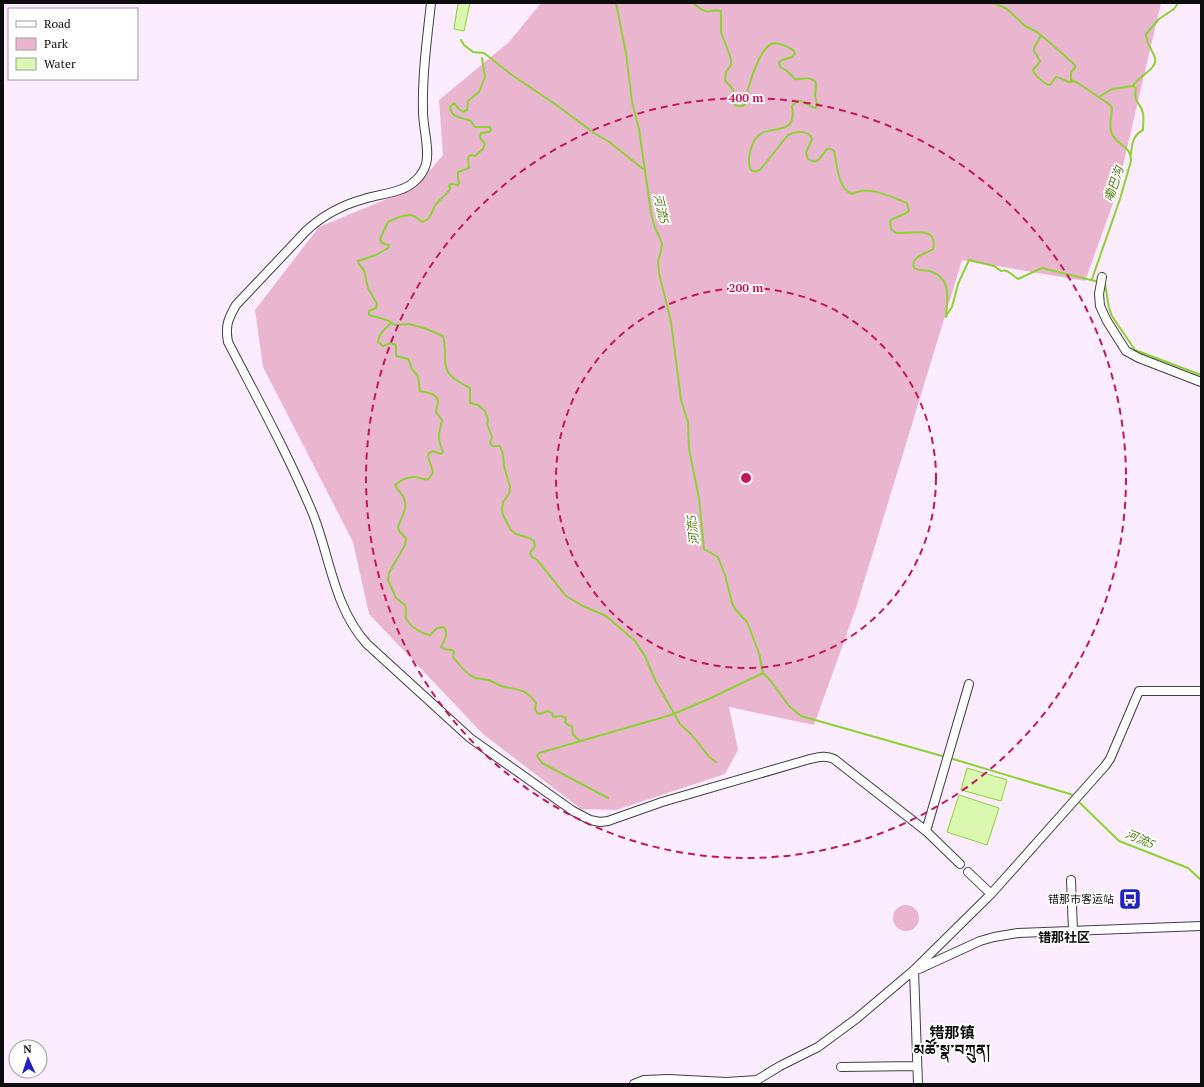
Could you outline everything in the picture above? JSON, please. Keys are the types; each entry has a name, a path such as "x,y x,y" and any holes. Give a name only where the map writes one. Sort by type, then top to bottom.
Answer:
{"street":[{"path":"431,3 423,87 423,113 427,153 427,163 424,170 418,179 411,185 401,190 363,199 334,211 315,223 236,305 226,328 228,342 302,487 318,527 341,602 358,635 470,738 573,811 590,820 600,822 608,821 662,802 824,756 834,759 926,831 960,864"},
{"path":"1102,277 1100,286 1100,306 1111,328 1126,351 1139,358 1201,382"},
{"path":"926,831 968,684"},
{"path":"634,1084 644,1080 669,1078 726,1082 757,1080 780,1066 818,1047 856,1019 914,970 991,894 1105,766 1110,759 1139,691 1201,692"},
{"path":"968,872 991,894"},
{"path":"1071,880 1073,931"},
{"path":"914,970 980,941 1018,933 1201,926"},
{"path":"914,970 918,1084"},
{"path":"841,1067 917,1066"}],"green space":[{"path":"541,3 1161,3 1116,195 1085,281 962,260 856,608 814,725 729,707 738,750 725,774 616,810 581,809 483,734 369,614 353,542 263,367 255,310 319,227 416,187 443,155 439,100 509,42"},
{"path":"906,905 915,909 919,918 915,927 906,931 897,927 893,918 897,909"}],"water":[{"path":"458,3 470,3 464,31 454,29"},
{"path":"967,768 1007,780 1001,801 961,790"},
{"path":"959,795 999,808 987,845 947,832"}],"waterway":[{"name":"河流5","path":"616,3 626,53 632,102 639,129 651,213 655,228 662,244 658,261 659,273 671,322 681,400 688,422 689,449 699,498 704,549 718,557 725,575 732,603 735,609 747,622 759,653 763,673 789,706 801,716 942,756"},
{"path":"693,3 706,11 721,11 721,32 731,59 731,65 726,72 725,80 733,90 732,99 736,106 743,106 745,104 748,90 758,62 766,48 774,43 786,46 794,51 795,54 792,57 779,62 780,67 787,71 795,79 809,78 816,84 815,96 818,105 815,108 804,102 798,101 792,106 793,116 790,123 786,127 761,133 756,138 749,156 751,170 760,170 788,135 802,132 808,134 812,139 806,153 808,159 811,161 817,161 827,149 834,151 839,176 847,192 852,194 866,190 872,191 907,203 909,211 890,221 891,229 896,233 922,232 932,237 934,241 933,249 916,258 913,264 914,268 930,271 942,279 947,290 946,317"},
{"name":"嘞巴沟","path":"994,3 1007,9 1025,26 1037,32 1075,65 1075,68 1071,72 1071,80 1078,83 1109,104 1112,108 1110,124 1112,134 1114,138 1129,152 1131,161 1120,199 1092,279"},
{"path":"1133,86 1151,69 1155,62 1154,55 1147,42 1146,34 1159,19 1174,9 1178,3"},
{"path":"1041,35 1034,48 1034,51 1040,61 1033,70 1034,72 1038,77 1050,85 1056,77 1072,82"},
{"path":"461,40 464,45 473,52 484,53 512,75 594,133 608,141 643,169"},
{"path":"482,58 485,77 479,92 468,101 467,110 463,112 454,103 450,107 455,116 471,121 475,127 490,127 491,130 489,132 481,133 480,138 485,144 483,149 475,156 471,155 468,157 469,168 458,172 458,185 449,185 450,189 436,204 431,216 428,219 423,222 412,216 405,215 388,222 380,239 382,243 389,245 388,248 376,255 358,261 364,270 368,288 377,304 376,308 369,311 369,315 387,320 395,325 409,324 424,328 443,336 445,346 445,362 448,372 455,379 470,388 470,403 478,405 485,411 488,420 487,424 492,437 490,444 493,446 500,446 503,454 504,466 510,487 509,494 503,502 502,509 503,515 511,530 516,534 534,541 535,546 530,553 532,557 537,560 566,596 583,606 606,616 635,641 645,656 655,680 680,724 692,735 709,757 716,762"},
{"path":"1099,97 1112,89 1133,86"},
{"path":"1131,154 1135,137 1143,130 1143,113 1135,97 1136,88 1133,86"},
{"path":"946,316 952,307 958,284 969,260 994,266 1001,271 1008,272 1018,279 1042,268 1099,282"},
{"name":"嘞巴沟","path":"1103,283 1105,284 1109,308 1112,316 1135,350 1201,375"},
{"path":"391,323 381,334 378,342 383,346 391,343 396,345 396,356 408,359 411,368 418,376 420,391 430,393 437,398 438,402 436,412 442,420 439,433 439,442 443,452 441,454 433,451 429,453 428,456 433,472 429,479 410,477 403,479 395,485 405,501 404,512 398,527 399,531 406,538 405,545 389,573 388,580 396,598 405,605 406,618 413,627 430,635 437,628 444,627 446,635 441,647 452,650 454,652 453,657 469,674 475,678 489,680 501,686 526,693 536,703 535,709 537,713 540,714 548,711 552,713 553,717 561,716 566,718 565,722 572,726 573,735 579,740"},
{"path":"608,798 542,763 537,756 539,753 671,715 763,673"},
{"name":"河流5","path":"953,759 1072,795"},
{"name":"河流5","path":"1080,803 1119,841 1188,868 1201,880"}],"place":[{"name":"错那市客运站","path":"1130,899"}],"district":[{"name":"错那社区","path":"1064,937"},
{"name":"错那镇 མཚོ་སྣ་བཀྲུན།","path":"952,1042"}]}
